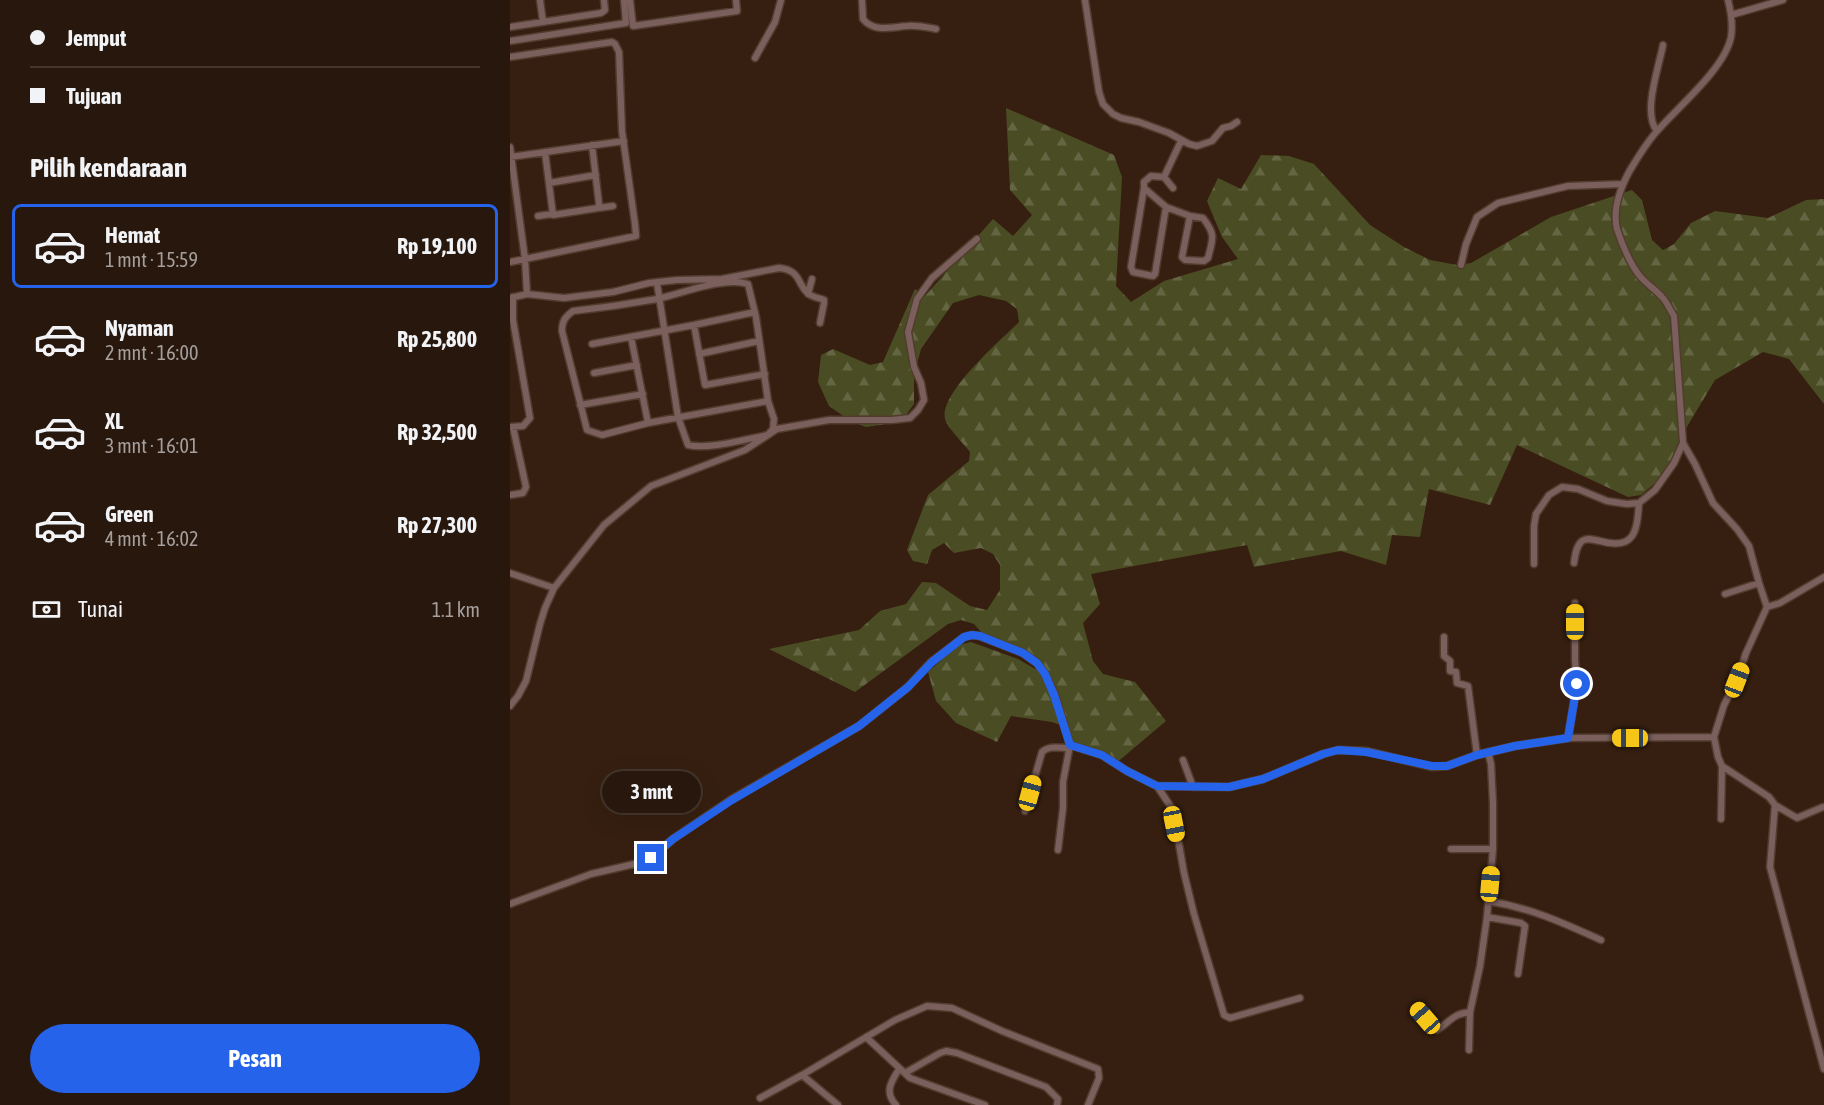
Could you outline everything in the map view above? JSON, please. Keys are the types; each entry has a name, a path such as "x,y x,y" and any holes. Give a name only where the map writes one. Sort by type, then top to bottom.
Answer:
{"street":[{"path":"540,0 543,22"},
{"path":"510,27 602,13 605,10 604,0"},
{"path":"510,41 626,23 624,0"},
{"path":"630,0 633,26 737,11 736,0"},
{"path":"755,58 775,22 781,0"},
{"path":"862,0 863,19 866,23 882,29 920,26 936,29"},
{"path":"1085,0 1099,92 1103,104 1113,114 1169,133 1181,141 1197,146 1212,141 1223,128 1238,122"},
{"path":"1721,819 1722,766 1714,737 1724,705 1737,680 1746,653 1767,607 1749,546 1713,503 1683,443 1674,316 1664,298 1639,276 1627,254 1617,227 1616,206 1623,184 1641,151 1657,130 1719,63 1731,37 1728,0"},
{"path":"1731,15 1783,0"},
{"path":"510,57 612,42 615,44 619,51 621,114 636,236 510,262"},
{"path":"1657,130 1652,123 1651,99 1664,45"},
{"path":"511,157 624,141"},
{"path":"1164,177 1181,141"},
{"path":"592,145 599,204 597,208"},
{"path":"510,147 525,259 527,294"},
{"path":"545,152 552,214"},
{"path":"549,183 596,175"},
{"path":"1164,177 1148,177 1144,182 1131,267 1133,272 1148,276 1155,274 1166,207"},
{"path":"1164,177 1173,188"},
{"path":"1461,265 1466,244 1477,217 1498,204 1568,186 1623,184"},
{"path":"1144,188 1166,207 1203,218 1213,237 1208,258 1204,261 1185,260 1182,257 1190,216"},
{"path":"538,216 613,206"},
{"path":"510,706 526,681 540,624 554,588 604,525 651,486 745,450 777,429 829,420 910,418 918,410 924,400 921,383 914,367 908,332 917,299 932,278 977,238"},
{"path":"510,495 523,493 526,487 512,427 523,426 530,418 513,320 512,297 527,294 564,298 649,283 717,280 778,268 788,269 800,280 808,294 824,300 820,322"},
{"path":"808,294 812,279"},
{"path":"657,283 658,299 663,331 678,417 688,444 696,446 768,435 773,429 774,419 768,401 755,312 748,285 738,282 716,284 658,299 573,311 566,316 561,331 587,430 602,435 648,423 678,417 768,401"},
{"path":"592,344 755,312"},
{"path":"694,325 705,385 765,374"},
{"path":"631,337 648,423"},
{"path":"699,354 759,341"},
{"path":"594,373 637,365"},
{"path":"580,405 643,394"},
{"path":"1534,564 1536,514 1549,495 1562,487 1578,489 1607,501 1639,503 1654,490 1674,463 1683,443"},
{"path":"1574,563 1580,543 1584,540 1591,538 1616,544 1627,543 1635,531 1639,503"},
{"path":"510,573 554,588"},
{"path":"1767,607 1780,603 1824,577"},
{"path":"1725,594 1759,583"},
{"path":"1568,738 1577,684 1575,603"},
{"path":"510,904 591,874 643,862 651,858 673,839 732,800 859,726 908,687 932,662 964,637 972,635 1023,653 1037,663 1045,674 1054,695 1070,747 1063,782 1063,808 1058,850"},
{"path":"1444,637 1444,656 1450,661 1450,671 1456,672 1457,683 1468,686 1477,755"},
{"path":"1026,811 1042,752 1046,748 1070,747 1102,755 1157,786 1229,787 1274,775 1338,750 1366,752 1432,766 1447,766 1488,752 1568,738 1714,737"},
{"path":"1469,1050 1470,1012 1487,917 1493,849 1493,794 1488,752"},
{"path":"1183,760 1193,787"},
{"path":"1722,766 1769,796 1775,805 1797,818 1823,807"},
{"path":"1157,786 1173,810 1194,914 1224,1015 1230,1018 1300,998"},
{"path":"1775,805 1770,867 1824,1069"},
{"path":"1451,849 1493,849"},
{"path":"1488,901 1545,915 1601,940"},
{"path":"1521,923 1527,909"},
{"path":"1487,917 1521,923 1525,926 1518,974"},
{"path":"760,1098 895,1020 927,1006 952,1008 1002,1031 1098,1069 1099,1078 1088,1105"},
{"path":"1417,1008 1437,1030 1450,1018 1460,1013 1470,1012"},
{"path":"866,1037 910,1078 985,1105"},
{"path":"896,1105 889,1096 890,1087 902,1071 946,1051 957,1053 1046,1087 1058,1099 1057,1105"},
{"path":"802,1075 838,1105"}],"green space":[{"path":"1006,108 1114,155 1122,177 1116,286 1131,302 1164,281 1238,259 1222,237 1207,201 1218,178 1241,189 1261,155 1289,156 1314,164 1370,225 1404,247 1430,260 1457,265 1471,263 1551,217 1632,190 1642,200 1652,240 1663,250 1674,244 1691,223 1715,211 1768,218 1806,200 1824,199 1824,404 1789,359 1763,352 1715,380 1679,440 1677,454 1662,477 1641,495 1628,497 1517,445 1490,505 1429,489 1420,537 1392,535 1386,565 1341,551 1254,567 1247,545 1091,574 1100,604 1083,623 1093,661 1103,674 1135,682 1166,721 1115,764 1071,744 1064,726 1052,722 1011,716 997,742 956,723 936,701 928,672 958,645 971,642 1018,659 1049,677 1035,656 983,634 974,624 961,620 948,624 855,692 769,649 859,630 880,611 906,604 922,582 936,583 970,606 987,610 1000,590 1000,565 993,554 981,548 954,553 944,543 932,550 927,564 913,561 907,550 928,495 969,461 970,452 946,422 946,408 961,382 1019,322 1017,309 1006,301 979,295 953,303 921,349 914,375 914,404 906,415 894,423 866,427 852,422 829,406 818,382 821,355 833,349 870,365 883,362 915,289 925,296 993,219 1013,236 1032,215 1010,190"}],"route":[{"path":"651,858 673,839 732,800 859,726 908,687 932,662 964,637 972,635 1023,653 1037,663 1045,674 1054,695 1070,745 1102,755 1157,786 1229,787 1263,779 1338,750 1356,750 1432,766 1447,766 1477,755 1515,746 1568,738 1577,684"}]}
